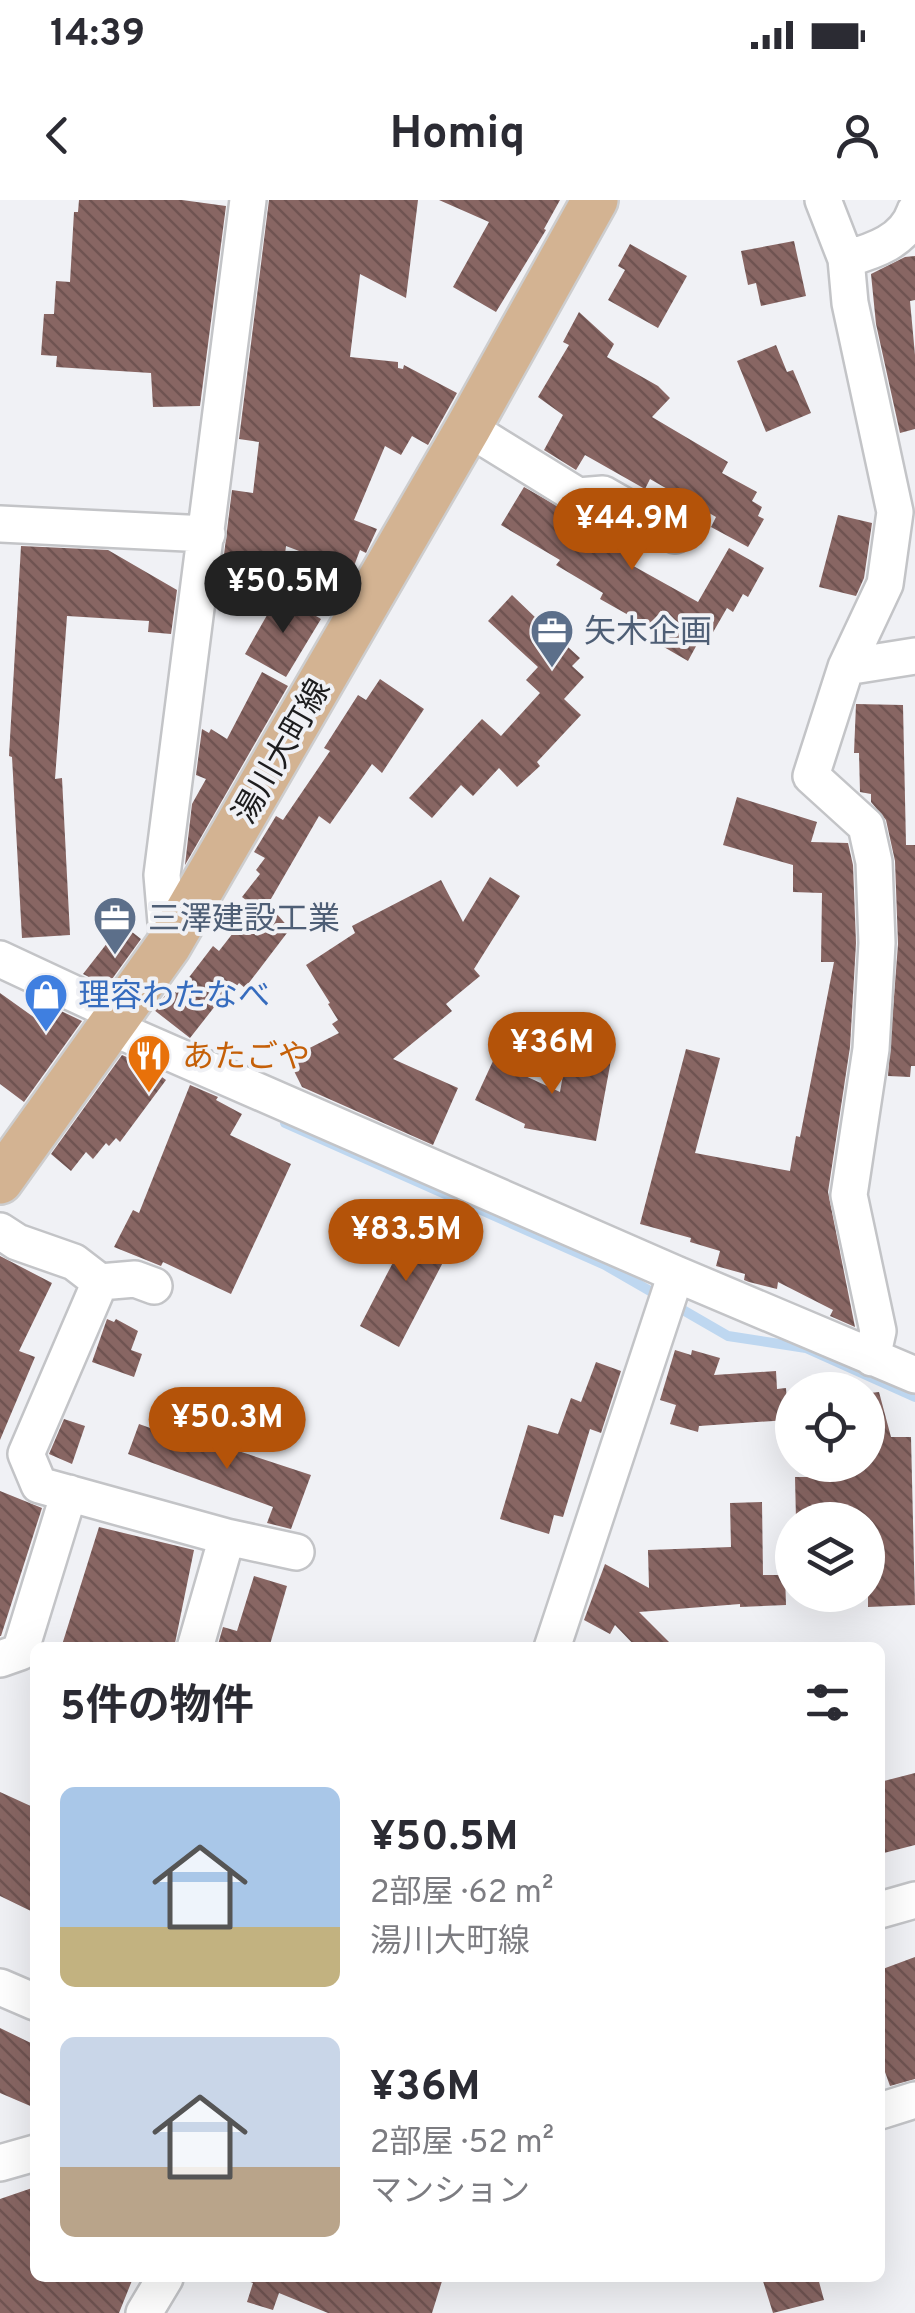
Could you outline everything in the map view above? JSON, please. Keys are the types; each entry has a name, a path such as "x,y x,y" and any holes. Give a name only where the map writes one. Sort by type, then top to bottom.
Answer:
{"main road":[{"name":"湯川大町線","path":"0,1180 168,946 468,428 595,200"}],"street":[{"path":"168,946 162,875 248,200"},
{"path":"823,200 846,259 850,304 905,510 885,584 846,667 811,776 866,826 874,862 877,942 871,1049 849,1195 878,1332 872,1358"},
{"path":"846,259 884,248 915,211"},
{"path":"468,428 578,496 603,494 674,535"},
{"path":"0,524 207,534"},
{"path":"846,667 915,656"},
{"path":"0,959 116,1021 676,1274 915,1375"},
{"path":"0,1230 17,1242 74,1262 100,1282 135,1279 154,1286"},
{"path":"554,1642 676,1274"},
{"path":"100,1282 26,1454 39,1485 296,1552"},
{"path":"0,1659 20,1652 69,1493"},
{"path":"197,1642 227,1536"},
{"path":"885,1909 915,1900"},
{"path":"0,1988 30,2000"},
{"path":"885,2109 915,2100"},
{"path":"0,2164 30,2155"},
{"path":"144,2313 163,2282"}],"building":[{"path":"79,200 182,200 226,206 200,406 153,407 151,373 56,367 57,356 41,355 44,314 54,314 56,281 70,282 74,212 78,212"},
{"path":"269,200 418,200 406,298 360,274 350,357 398,362 398,368 403,369 404,365 457,393 428,445 412,436 401,455 385,446 354,520 377,529 366,553 360,550 354,566 338,560 336,565 286,546 282,578 222,571 232,490 253,493 259,442 239,439"},
{"path":"439,200 560,200 496,312 453,287 489,222"},
{"path":"794,241 806,296 761,306 756,283 748,285 741,251"},
{"path":"630,244 687,276 658,328 608,300 625,270 618,266"},
{"path":"915,256 915,300 910,301 915,429 900,433 876,324 871,274"},
{"path":"579,312 614,344 607,357 658,386 670,398 652,417 728,462 722,473 757,492 752,501 762,507 758,516 764,519 748,547 711,527 716,517 650,479 645,489 585,455 576,470 544,450 563,415 538,397 569,345 563,342"},
{"path":"776,345 787,372 793,370 811,413 766,432 737,361"},
{"path":"524,487 601,531 607,521 641,540 628,563 698,602 729,548 764,568 748,597 743,594 733,612 727,608 708,641 701,637 688,661 657,643 662,634 600,599 603,593 556,565 560,560 501,525"},
{"path":"838,515 872,523 864,578 856,596 819,587"},
{"path":"21,546 108,550 177,590 171,634 148,632 149,621 67,616 55,779 62,778 70,935 22,938 9,756"},
{"path":"279,594 321,619 286,677 245,654"},
{"path":"512,595 538,620 546,612 564,629 557,637 580,658 572,666 584,677 564,699 581,715 537,762 540,766 517,787 499,768 473,796 461,785 432,818 409,798 482,719 501,736 540,693 526,680 538,667 488,621"},
{"path":"262,672 288,686 185,865 192,804 206,779 196,775 202,729 209,733 211,729 227,739"},
{"path":"380,679 424,709 382,773 372,764 330,824 319,816 268,904 290,929 245,988 239,983 223,1004 219,1001 190,1038 154,1010 171,988 177,993 213,946 219,951 254,906 242,897 260,874 256,870 265,858 254,852 276,816 283,820 330,751 324,748 358,695 366,700"},
{"path":"856,704 903,705 906,845 915,845 915,1066 911,1066 910,1077 888,1076 898,944 895,861 886,820 871,802 871,794 860,792 859,753 854,753"},
{"path":"737,797 817,822 811,842 848,843 853,865 856,943 850,1047 828,1192 855,1327 830,1316 833,1310 778,1282 777,1289 749,1282 744,1280 745,1274 716,1266 720,1251 690,1242 691,1238 640,1224 686,1049 720,1058 695,1153 790,1171 796,1136 800,1137 834,962 821,962 822,893 793,892 793,865 723,845"},
{"path":"490,877 520,896 474,969 480,976 446,1004 452,1011 393,1059 458,1088 433,1145 302,1087 288,1059 339,1033 332,1024 338,1020 330,1003 306,965 355,933 352,926 441,880 463,922"},
{"path":"122,924 141,939 107,986 83,974"},
{"path":"0,993 49,1028 61,1011 82,1021 24,1102 0,1084"},
{"path":"567,1052 611,1060 596,1141 524,1128 525,1124 475,1100 493,1061 560,1092"},
{"path":"122,1055 166,1080 120,1142 116,1138 109,1146 106,1143 93,1159 86,1152 71,1171 51,1154"},
{"path":"190,1085 218,1097 216,1100 242,1114 230,1135 291,1164 231,1294 163,1262 161,1266 114,1247 133,1210 139,1213"},
{"path":"414,1222 453,1243 399,1347 360,1326"},
{"path":"0,1256 52,1283 19,1351 35,1357 0,1440"},
{"path":"107,1319 116,1319 138,1331 131,1350 142,1354 134,1377 92,1362"},
{"path":"675,1350 720,1358 714,1375 776,1371 775,1421 699,1426 698,1432 670,1424 676,1405 660,1400"},
{"path":"596,1362 621,1371 601,1433 590,1429 563,1517 554,1515 549,1534 500,1519 528,1425 558,1434 571,1398 581,1402"},
{"path":"885,1414 891,1437 911,1437 915,1605 885,1606 885,1502 796,1502 795,1482 885,1482"},
{"path":"64,1419 85,1426 72,1464 49,1454"},
{"path":"139,1424 215,1451 217,1444 311,1475 291,1529 267,1523 273,1507 128,1454"},
{"path":"0,1491 42,1508 1,1636 0,1636"},
{"path":"762,1502 763,1575 775,1575 775,1605 740,1604 639,1612 669,1642 631,1642 615,1625 610,1634 584,1620 605,1564 649,1588 648,1550 731,1547 730,1503"},
{"path":"99,1527 194,1550 175,1642 63,1642"},
{"path":"254,1576 287,1586 271,1642 219,1642 223,1627 237,1631"},
{"path":"915,1773 915,1845 885,1853 885,1781"},
{"path":"0,1792 30,1806 30,1911 0,1896"},
{"path":"915,1957 915,2079 890,2086 885,2072 885,1968"},
{"path":"0,2028 30,2043 30,2106 0,2093"},
{"path":"30,2189 30,2282 131,2282 119,2313 0,2313 0,2199"},
{"path":"442,2282 432,2313 328,2313 279,2293 273,2310 247,2302 253,2283"},
{"path":"763,2282 819,2282 824,2300 773,2313"}],"waterway":[{"path":"285,1123 605,1265 728,1336 806,1348 915,1397"}],"place":[{"name":"矢木企画","path":"552,669"},
{"name":"三澤建設工業","path":"115,956"},
{"name":"理容わたなべ","path":"46,1033"},
{"name":"あたごや","path":"149,1094"}]}
